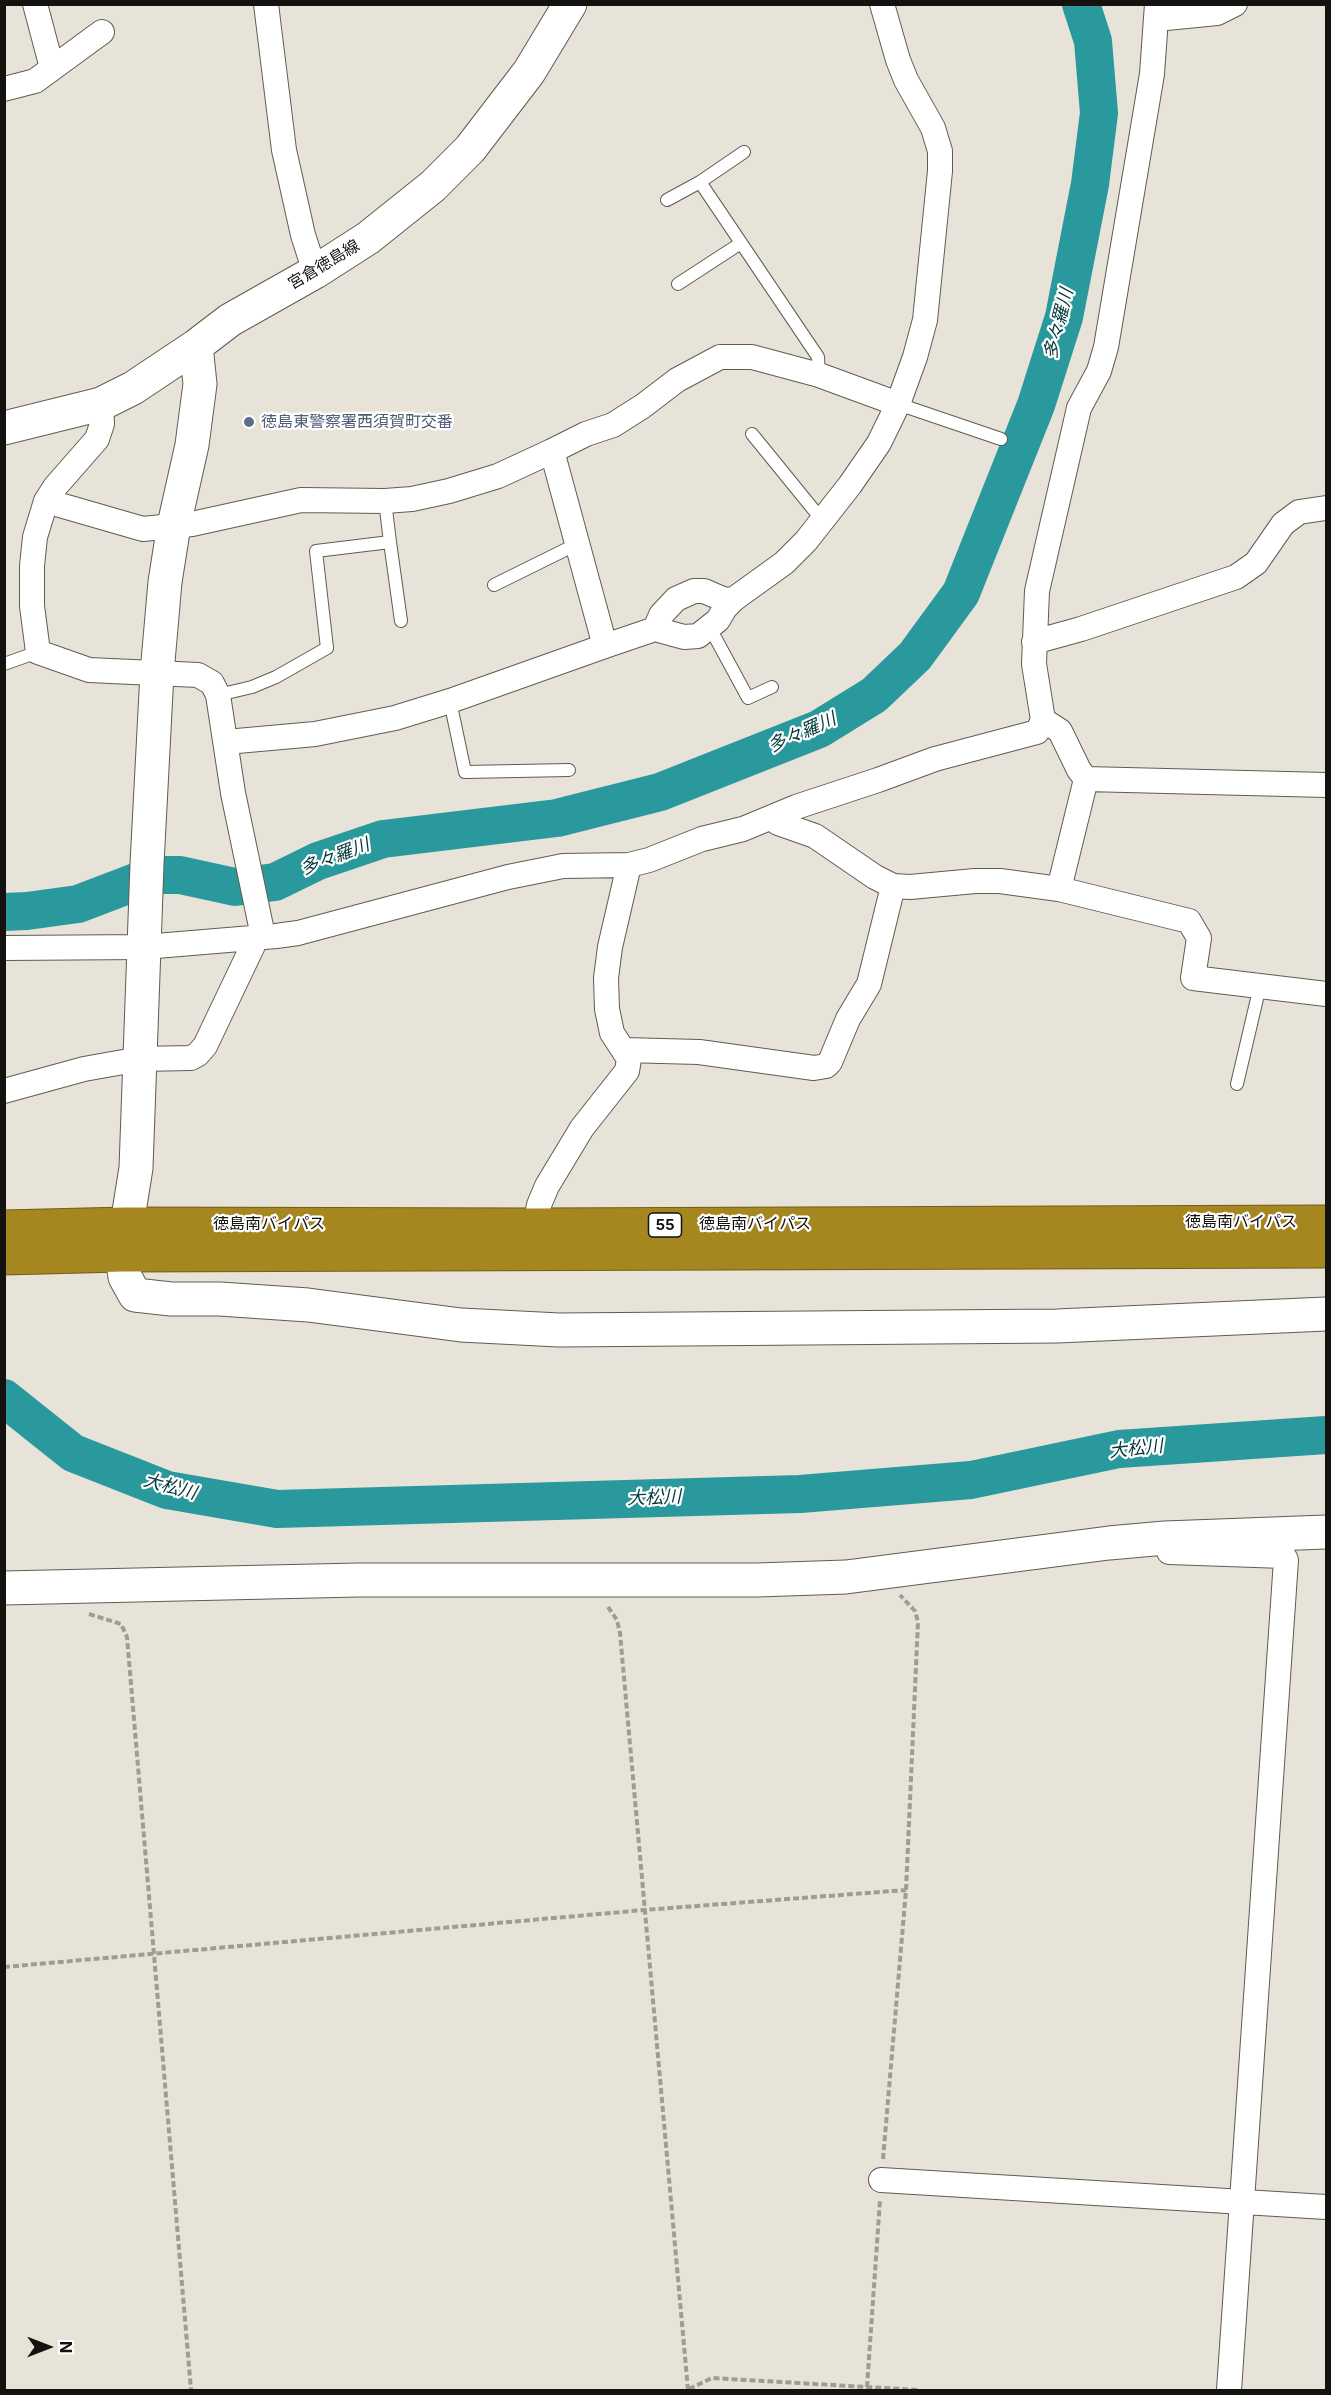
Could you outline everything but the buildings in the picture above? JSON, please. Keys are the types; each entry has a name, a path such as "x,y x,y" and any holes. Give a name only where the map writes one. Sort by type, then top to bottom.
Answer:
{"highway":[{"name":"徳島南バイパス","path":"4,1258 124,1240 534,1225 1326,1222"},
{"name":"徳島南バイパス","path":"4,1227 124,1240 1326,1251"}],"street":[{"path":"35,4 52,68"},
{"path":"266,4 284,150 303,235 315,272"},
{"name":"宮倉徳島線","path":"4,428 100,404 133,388 230,320 315,272 368,238 433,186 470,149 529,72 570,4"},
{"path":"226,742 315,734 395,718 655,629 684,637 698,636 710,628 734,599 784,563 807,541 879,444 898,404 915,357 925,320 940,151 933,128 906,80 898,60 882,4"},
{"path":"4,948 144,947 298,933 508,877 563,866 629,865 649,860 702,839 743,829 935,759 1037,732 1043,720 1034,664 1037,591 1079,408 1099,371 1106,347 1152,74 1157,12 1217,13 1235,4"},
{"path":"4,89 35,81 102,32"},
{"path":"196,346 201,384 192,445 174,525 165,582 157,673 136,1168 124,1240 125,1277 135,1295 171,1299 220,1299 308,1305 461,1324 559,1330 1057,1326 1326,1314"},
{"path":"46,501 143,529 214,519 301,500 412,499 498,476 586,434 613,425 677,380 720,357 752,357 819,375 898,404"},
{"path":"4,1091 84,1069 140,1059 191,1058 198,1054 205,1046 260,937 232,793 218,695 212,683 198,675 90,670 38,652 32,606 35,537 46,501 55,487 97,440 102,424 100,404"},
{"path":"552,451 605,646"},
{"path":"1034,642 1081,629 1236,577 1256,563 1283,524 1299,512 1326,508"},
{"path":"655,629 661,615 676,599 694,591 704,591 726,600 734,599"},
{"path":"1043,720 1060,731 1079,770 1086,779"},
{"path":"1086,779 1326,785"},
{"path":"1059,890 1086,779"},
{"path":"772,817 778,823 815,836 875,877 893,886 933,886 975,880 1000,881 1059,890 1190,921 1199,938 1192,978 1326,994"},
{"path":"534,1225 547,1186 582,1128 627,1071 629,1059 612,1033 607,1009 606,978 610,946 629,865"},
{"path":"624,1050 699,1052 814,1068 826,1066 830,1062 848,1019 869,984 893,886"},
{"path":"4,1588 49,1589 184,1583 358,1580 757,1580 846,1577 1110,1543 1165,1538 1326,1532"},
{"path":"1165,1538 1169,1552 1284,1556 1286,1560 1229,2391"},
{"path":"881,2180 1326,2208"}],"lane":[{"path":"667,200 700,182 744,152"},
{"path":"700,182 818,357 819,375"},
{"path":"678,284 741,243"},
{"path":"898,404 1000,439"},
{"path":"752,434 822,520"},
{"path":"385,501 401,621"},
{"path":"218,695 252,687 276,677 327,648 316,550 390,543"},
{"path":"494,585 577,544"},
{"path":"710,628 748,698 772,687"},
{"path":"4,664 38,652"},
{"path":"450,701 465,771 569,770"},
{"path":"1237,1084 1260,986"}],"path":[{"path":"49,1589 68,1607 120,1624 127,1637 191,2391"},
{"path":"867,2387 881,2180 906,1890 918,1622 915,1611 900,1595 889,1595"},
{"path":"604,1604 611,1608 620,1633 688,2390 712,2378 919,2391"},
{"path":"4,1967 644,1910 906,1890"}],"waterway":[{"name":"多々羅川","path":"4,912 78,904 154,875 180,875 235,887 275,882 318,861 383,839 557,818 660,792 819,729 874,695 915,656 961,593 1036,405 1064,317 1090,184 1099,113 1093,41 1081,4"},
{"name":"大松川","path":"4,1398 73,1453 167,1490 277,1509 800,1494 971,1480 1119,1449 1326,1435"}],"place":[{"name":"徳島東警察署西須賀町交番","path":"249,422"}]}
